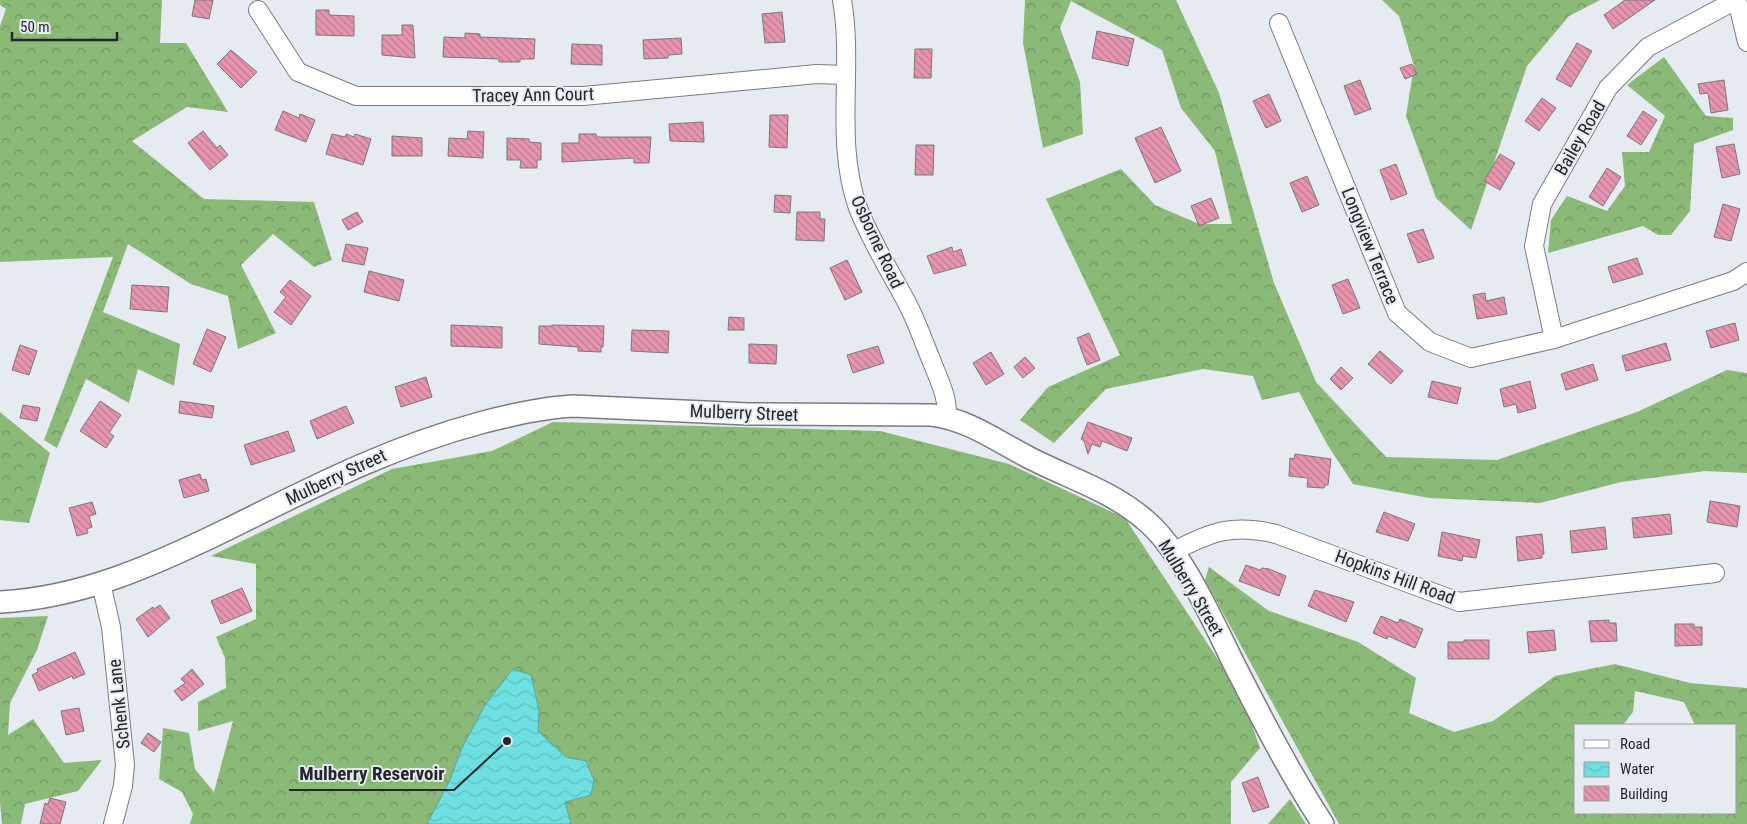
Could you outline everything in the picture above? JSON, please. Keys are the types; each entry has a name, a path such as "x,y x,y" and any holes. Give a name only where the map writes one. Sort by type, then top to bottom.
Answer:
{"street":[{"name":"Osborne Road","path":"842,0 847,37 845,128 852,190 872,238 908,305 921,336 946,398 947,417"},
{"path":"1736,0 1747,42"},
{"name":"Bailey Road","path":"1554,339 1534,246 1542,204 1608,88 1648,47 1736,0"},
{"name":"Tracey Ann Court","path":"258,10 298,72 356,96 583,96 817,74 846,75"},
{"name":"Longview Terrace","path":"1279,23 1397,313 1430,342 1472,358 1554,339 1733,281 1747,272"},
{"name":"Mulberry Street","path":"0,602 42,597 101,583 164,560 326,480 386,453 467,426 520,412 547,407 572,406 748,414 932,414 947,417 986,432 1028,457 1097,489 1145,519 1173,552 1216,628 1287,765 1323,824"},
{"name":"Hopkins Hill Road","path":"1173,552 1210,533 1227,529 1253,528 1276,534 1459,602 1715,573"},
{"name":"Schenk Lane","path":"101,583 110,627 125,765 123,786 113,824"}],"green space":[{"path":"0,0 162,0 160,43 186,43 228,112 187,107 132,141 204,199 314,202 332,260 314,267 273,234 241,265 276,333 238,349 228,296 191,284 128,244 103,312 180,344 174,386 138,369 129,403 86,379 57,448 44,440 113,257 0,262 0,26 6,9 0,5"},
{"path":"1025,0 1176,0 1219,93 1274,283 1316,382 1386,457 1497,460 1637,412 1727,370 1747,373 1747,473 1705,471 1621,482 1540,503 1429,498 1353,484 1327,444 1299,392 1262,400 1253,376 1203,369 1106,389 1054,443 1020,420 1048,387 1120,355 1046,199 1121,169 1155,205 1199,224 1232,224 1215,151 1181,108 1162,50 1071,1 1060,28 1080,82 1083,134 1043,148 1023,43"},
{"path":"1382,0 1600,0 1569,16 1527,66 1471,230 1436,198 1406,116 1414,66 1399,16"},
{"path":"1664,57 1706,116 1733,118 1733,130 1694,144 1690,211 1671,235 1658,235 1643,226 1548,253 1551,220 1567,196 1607,211 1625,186 1622,152 1649,152 1665,116 1627,85"},
{"path":"0,412 50,453 29,523 0,520"},
{"path":"553,422 880,431 1009,464 1125,518 1242,696 1260,748 1231,782 1231,824 190,824 193,814 182,792 159,779 163,728 189,733 195,769 214,792 233,721 198,731 198,702 226,688 225,658 216,637 256,619 256,564 211,556 392,469 492,451"},
{"path":"1209,567 1269,611 1358,642 1416,678 1409,713 1454,732 1493,721 1555,676 1615,664 1690,683 1747,688 1747,824 1339,824 1205,580"},
{"path":"48,616 37,650 10,703 8,735 33,719 64,763 102,760 78,791 25,804 21,824 2,824 0,802 0,618"},
{"path":"1290,799 1306,824 1268,824"}],"water":[{"path":"513,669 531,675 539,711 538,731 566,757 586,761 594,780 591,795 565,802 571,824 427,824 450,780 461,750 485,705"}],"building":[{"path":"195,0 213,0 209,19 192,16"},
{"path":"1625,0 1655,0 1613,29 1604,15"},
{"path":"316,10 329,10 329,15 354,16 354,36 316,35"},
{"path":"782,12 785,42 765,43 762,14"},
{"path":"402,25 413,25 415,58 382,55 382,35 402,35"},
{"path":"1097,31 1134,39 1128,66 1092,58"},
{"path":"465,33 480,34 480,37 535,39 534,59 520,59 520,62 499,62 499,59 443,57 444,37 465,38"},
{"path":"681,38 682,54 668,55 668,58 644,59 643,40"},
{"path":"1577,43 1592,51 1571,87 1556,79"},
{"path":"572,44 602,45 602,65 571,64"},
{"path":"915,49 932,49 931,78 914,78"},
{"path":"231,50 257,72 241,88 217,64"},
{"path":"1412,64 1417,74 1405,79 1400,68"},
{"path":"1360,80 1371,109 1355,115 1344,86"},
{"path":"1724,80 1728,110 1711,113 1708,93 1700,94 1698,84"},
{"path":"1269,94 1281,121 1266,128 1253,101"},
{"path":"1542,98 1556,108 1539,131 1525,121"},
{"path":"283,111 299,118 300,114 315,120 306,142 275,130"},
{"path":"1643,111 1657,120 1641,145 1627,136"},
{"path":"770,115 788,115 787,148 769,147"},
{"path":"703,122 704,142 670,141 669,124"},
{"path":"1161,127 1181,171 1155,183 1135,138"},
{"path":"203,131 217,148 220,145 228,155 210,170 188,143"},
{"path":"468,131 484,132 483,158 448,156 449,138 467,139"},
{"path":"332,134 345,137 346,134 354,137 355,134 371,139 363,165 326,154"},
{"path":"579,134 596,134 597,137 651,137 649,163 634,163 634,158 562,162 562,143 579,143"},
{"path":"392,136 422,138 422,156 392,156"},
{"path":"507,138 529,139 529,142 541,143 541,160 537,160 537,168 520,168 521,160 507,160"},
{"path":"1734,144 1740,174 1722,178 1716,147"},
{"path":"916,145 934,145 933,175 915,175"},
{"path":"1500,154 1515,163 1500,190 1484,181"},
{"path":"1396,164 1407,194 1391,200 1380,170"},
{"path":"1607,168 1621,177 1603,206 1589,197"},
{"path":"1307,176 1319,205 1302,212 1290,183"},
{"path":"775,195 791,196 790,213 774,212"},
{"path":"1211,198 1219,218 1199,226 1191,206"},
{"path":"1723,204 1740,209 1731,241 1714,237"},
{"path":"357,212 363,222 348,230 342,220"},
{"path":"797,212 820,212 820,219 825,219 824,241 796,240"},
{"path":"1423,229 1434,258 1418,263 1407,234"},
{"path":"346,244 368,248 364,265 342,261"},
{"path":"952,247 953,252 961,249 966,265 934,274 927,256"},
{"path":"1637,258 1643,274 1613,283 1608,267"},
{"path":"847,260 862,292 845,300 830,268"},
{"path":"369,271 404,280 399,301 364,292"},
{"path":"1348,279 1360,308 1343,314 1332,285"},
{"path":"290,280 311,296 291,325 274,312 286,297 280,292"},
{"path":"132,285 169,287 167,312 130,309"},
{"path":"1485,293 1486,301 1504,297 1507,314 1477,319 1473,295"},
{"path":"729,317 744,318 744,330 728,330"},
{"path":"1735,323 1739,340 1711,348 1706,331"},
{"path":"451,325 502,327 502,348 451,346"},
{"path":"539,326 604,326 601,352 578,351 578,347 539,344"},
{"path":"207,329 226,337 211,372 193,364"},
{"path":"632,330 669,331 668,353 631,351"},
{"path":"1089,333 1100,360 1087,365 1077,338"},
{"path":"1666,343 1671,360 1626,371 1622,356"},
{"path":"749,344 777,345 776,364 749,363"},
{"path":"20,345 37,351 29,375 12,370"},
{"path":"878,346 884,363 853,373 847,355"},
{"path":"1380,351 1403,371 1391,384 1368,364"},
{"path":"991,352 1004,374 986,385 973,363"},
{"path":"1025,357 1035,368 1023,378 1014,367"},
{"path":"1593,364 1598,380 1566,390 1561,374"},
{"path":"1341,367 1353,378 1341,390 1330,379"},
{"path":"426,377 432,397 401,407 395,387"},
{"path":"1432,381 1461,388 1457,404 1428,397"},
{"path":"1530,381 1536,408 1518,413 1516,404 1504,407 1500,389"},
{"path":"100,401 121,415 109,433 114,436 106,448 80,431"},
{"path":"180,401 214,406 212,418 179,413"},
{"path":"23,405 40,408 37,421 20,418"},
{"path":"346,406 354,423 317,439 310,421"},
{"path":"1088,422 1132,438 1127,451 1102,441 1100,447 1092,444 1088,454 1084,441 1081,439"},
{"path":"288,431 295,451 251,465 244,445"},
{"path":"1295,454 1331,459 1328,485 1325,485 1324,488 1307,487 1308,478 1289,476 1290,458 1294,459"},
{"path":"200,474 202,480 206,479 209,491 184,498 179,480"},
{"path":"1710,501 1740,506 1737,527 1707,522"},
{"path":"92,502 96,514 89,516 92,527 87,529 88,533 77,536 69,508"},
{"path":"1384,512 1415,524 1408,541 1376,532"},
{"path":"1670,514 1672,534 1634,538 1632,518"},
{"path":"1605,527 1607,549 1572,553 1570,531"},
{"path":"1442,532 1480,540 1476,558 1463,556 1462,561 1438,556"},
{"path":"1542,534 1544,554 1542,554 1542,558 1518,561 1516,537"},
{"path":"1246,565 1260,570 1262,568 1269,569 1286,576 1279,596 1239,581"},
{"path":"242,588 252,611 221,624 211,601"},
{"path":"1315,590 1354,602 1346,622 1308,606"},
{"path":"160,605 170,618 148,637 136,619 153,607 154,609"},
{"path":"1381,616 1398,623 1400,619 1423,629 1415,648 1388,636 1387,639 1373,633"},
{"path":"1609,620 1609,623 1616,623 1617,641 1591,642 1589,621"},
{"path":"1675,624 1694,624 1694,627 1702,627 1702,645 1675,646"},
{"path":"1554,630 1556,650 1529,653 1527,632"},
{"path":"1464,640 1489,640 1489,659 1448,659 1448,642 1464,642"},
{"path":"75,652 85,674 73,679 72,676 39,691 32,675 38,672 37,669"},
{"path":"192,669 204,684 182,701 174,691 185,683 181,679"},
{"path":"79,708 84,731 66,735 61,711"},
{"path":"148,733 161,742 154,752 141,743"},
{"path":"1258,777 1269,807 1253,812 1242,783"},
{"path":"50,798 66,802 60,824 40,824 45,803 48,804"}],"place":[{"name":"Mulberry Reservoir","path":"507,741"}]}
